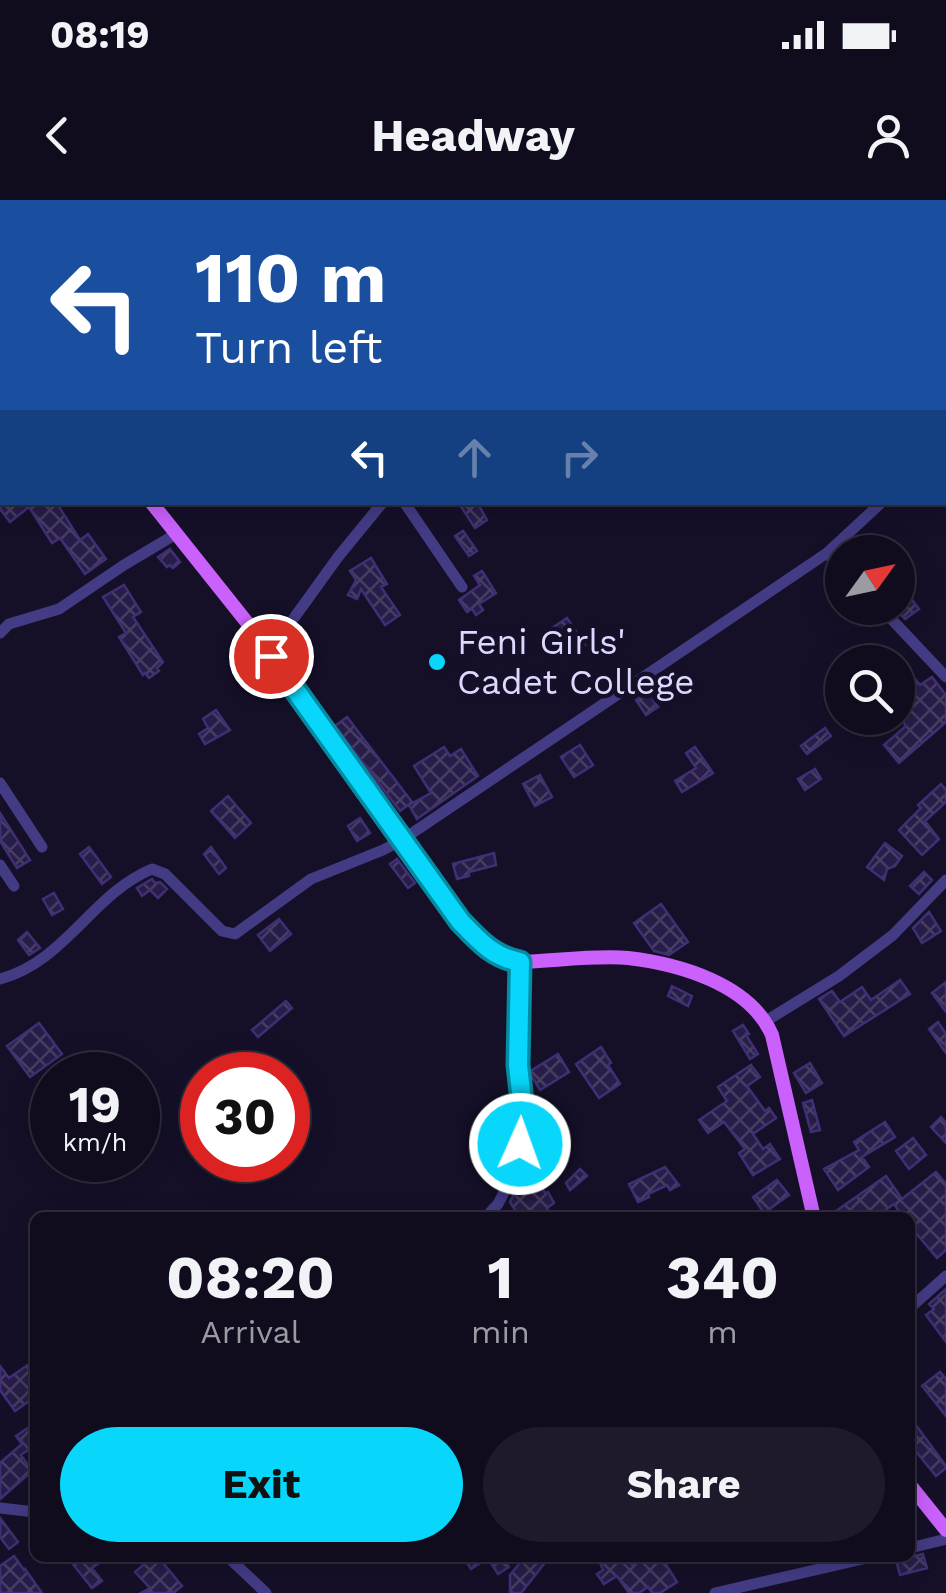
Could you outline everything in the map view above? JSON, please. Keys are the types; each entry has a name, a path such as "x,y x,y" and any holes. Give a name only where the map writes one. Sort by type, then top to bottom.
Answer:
{"main road":[{"path":"152,505 249,626 460,921 487,949 504,959 520,962 626,958 672,966 736,994 766,1021 813,1212"},
{"path":"915,1491 946,1530"}],"street":[{"path":"294,618 381,505"},
{"path":"406,505 462,587"},
{"path":"847,535 879,505"},
{"path":"0,633 9,624 59,610 176,534"},
{"path":"0,979 37,964 104,901 152,869 165,874 222,932 236,934 311,879 402,840 825,555"},
{"path":"897,625 946,677"},
{"path":"0,783 42,847"},
{"path":"0,865 14,886"},
{"path":"766,1021 839,976 893,934 946,880"},
{"path":"491,1212 516,1168 524,1120 518,1065 520,962"},
{"path":"915,1304 946,1276"},
{"path":"0,1508 30,1511"},
{"path":"915,1547 946,1538"},
{"path":"233,1562 266,1593"},
{"path":"716,1593 850,1562"}],"building":[{"path":"0,505 58,505 80,540 88,534 106,559 85,574 60,538 52,543 29,507 10,522"},
{"path":"460,505 479,505 487,520 475,528"},
{"path":"463,531 477,551 469,556 455,536"},
{"path":"170,549 180,562 173,568 158,557"},
{"path":"371,558 387,584 381,587 400,615 385,625 361,589 357,599 348,595 356,580 350,571"},
{"path":"482,571 496,593 479,604 483,610 476,615 472,609 467,612 459,600 480,585 474,576"},
{"path":"124,585 141,612 133,617 163,662 149,678 143,675 119,637 126,633 103,597"},
{"path":"567,618 585,645 568,657 549,630"},
{"path":"932,677 946,695 946,722 899,763 884,745 896,735 915,735 915,679 920,685"},
{"path":"650,690 658,707 646,715 636,700"},
{"path":"216,710 230,730 205,744 199,734 208,728 203,719"},
{"path":"347,717 412,802 400,811 335,726"},
{"path":"825,728 825,735 831,736 807,754 801,746"},
{"path":"580,745 593,765 574,777 561,757"},
{"path":"444,747 450,756 461,749 478,776 417,819 409,805 431,793 414,766"},
{"path":"695,747 713,773 682,792 675,781 696,768 686,753"},
{"path":"815,769 821,779 805,790 798,779"},
{"path":"540,775 552,797 535,806 523,784"},
{"path":"941,784 946,790 946,802 925,821 939,839 922,855 899,830"},
{"path":"228,796 251,823 235,838 211,811"},
{"path":"0,813 30,860 17,868 0,841"},
{"path":"360,818 370,833 357,841 348,826"},
{"path":"885,843 902,856 887,869 884,880 867,867"},
{"path":"89,847 111,877 102,884 80,854"},
{"path":"211,847 226,868 219,874 204,854"},
{"path":"494,853 496,865 457,879 453,864"},
{"path":"397,859 415,883 408,888 390,864"},
{"path":"924,872 932,880 919,894 910,886"},
{"path":"152,879 167,889 158,898 150,890 142,896 137,888"},
{"path":"54,893 63,909 52,915 43,899"},
{"path":"661,904 688,942 669,955 654,951 634,923"},
{"path":"929,912 941,931 922,943 913,928"},
{"path":"279,919 291,934 270,951 258,935"},
{"path":"27,932 40,948 29,955 18,940"},
{"path":"900,980 910,994 844,1036 819,999 832,991 840,1002 862,987 871,1000"},
{"path":"946,982 946,1012 932,993"},
{"path":"672,986 692,996 688,1006 668,996"},
{"path":"286,1001 292,1008 258,1037 252,1030"},
{"path":"938,1022 946,1034 946,1053 929,1029"},
{"path":"39,1023 61,1052 30,1052 30,1077 7,1046"},
{"path":"743,1025 758,1054 750,1059 733,1031"},
{"path":"601,1047 620,1084 599,1098 576,1064"},
{"path":"558,1054 569,1072 540,1090 529,1072"},
{"path":"810,1063 822,1083 806,1093 794,1073"},
{"path":"751,1065 760,1077 747,1086 765,1111 769,1108 776,1118 753,1134 763,1149 770,1144 780,1159 753,1175 739,1153 745,1149 724,1122 708,1133 699,1120 727,1101 718,1087"},
{"path":"812,1100 820,1130 811,1132 803,1103"},
{"path":"941,1117 946,1123 946,1143 931,1127"},
{"path":"885,1122 895,1137 862,1157 869,1167 838,1190 824,1169 859,1150 854,1142"},
{"path":"913,1138 926,1155 909,1169 896,1151"},
{"path":"494,1142 509,1152 501,1168 504,1172 496,1183 474,1161"},
{"path":"665,1167 679,1185 670,1190 667,1185 638,1202 629,1184"},
{"path":"526,1169 538,1169 538,1179 554,1203 547,1208 549,1212 516,1212 510,1202 518,1186 520,1189"},
{"path":"580,1169 587,1176 570,1190 566,1183"},
{"path":"936,1172 946,1184 946,1250 937,1258 915,1232 915,1212 900,1212 894,1204 883,1212 835,1212 886,1176 902,1199"},
{"path":"777,1180 789,1195 765,1212 753,1197"},
{"path":"946,1289 946,1342 926,1315 934,1309 929,1304"},
{"path":"30,1363 30,1400 15,1411 0,1390 0,1366 9,1378"},
{"path":"940,1372 946,1379 946,1416 922,1386"},
{"path":"915,1424 946,1466 936,1476 915,1450"},
{"path":"30,1426 30,1449 21,1455 30,1473 0,1499 0,1463 22,1444 16,1436"},
{"path":"0,1518 18,1542 9,1549 0,1537"},
{"path":"923,1554 927,1568 900,1575 897,1562 915,1562 915,1556"},
{"path":"14,1556 42,1593 2,1593 0,1566"},
{"path":"100,1562 92,1568 102,1581 92,1588 72,1563"},
{"path":"146,1562 168,1562 164,1564 182,1586 173,1593 141,1593 150,1588 135,1572"},
{"path":"490,1562 506,1562 509,1567 498,1574"},
{"path":"521,1562 544,1564 521,1593 510,1593 510,1575"},
{"path":"600,1562 664,1562 677,1582 660,1593 652,1593 648,1587 639,1593 629,1593 617,1576 604,1584 597,1574 603,1570"}],"place":[{"name":"Feni Girls' Cadet College","path":"437,662"}],"route":[{"path":"271,656 460,921 487,949 504,959 520,962 518,1065 524,1120 520,1144"}]}
